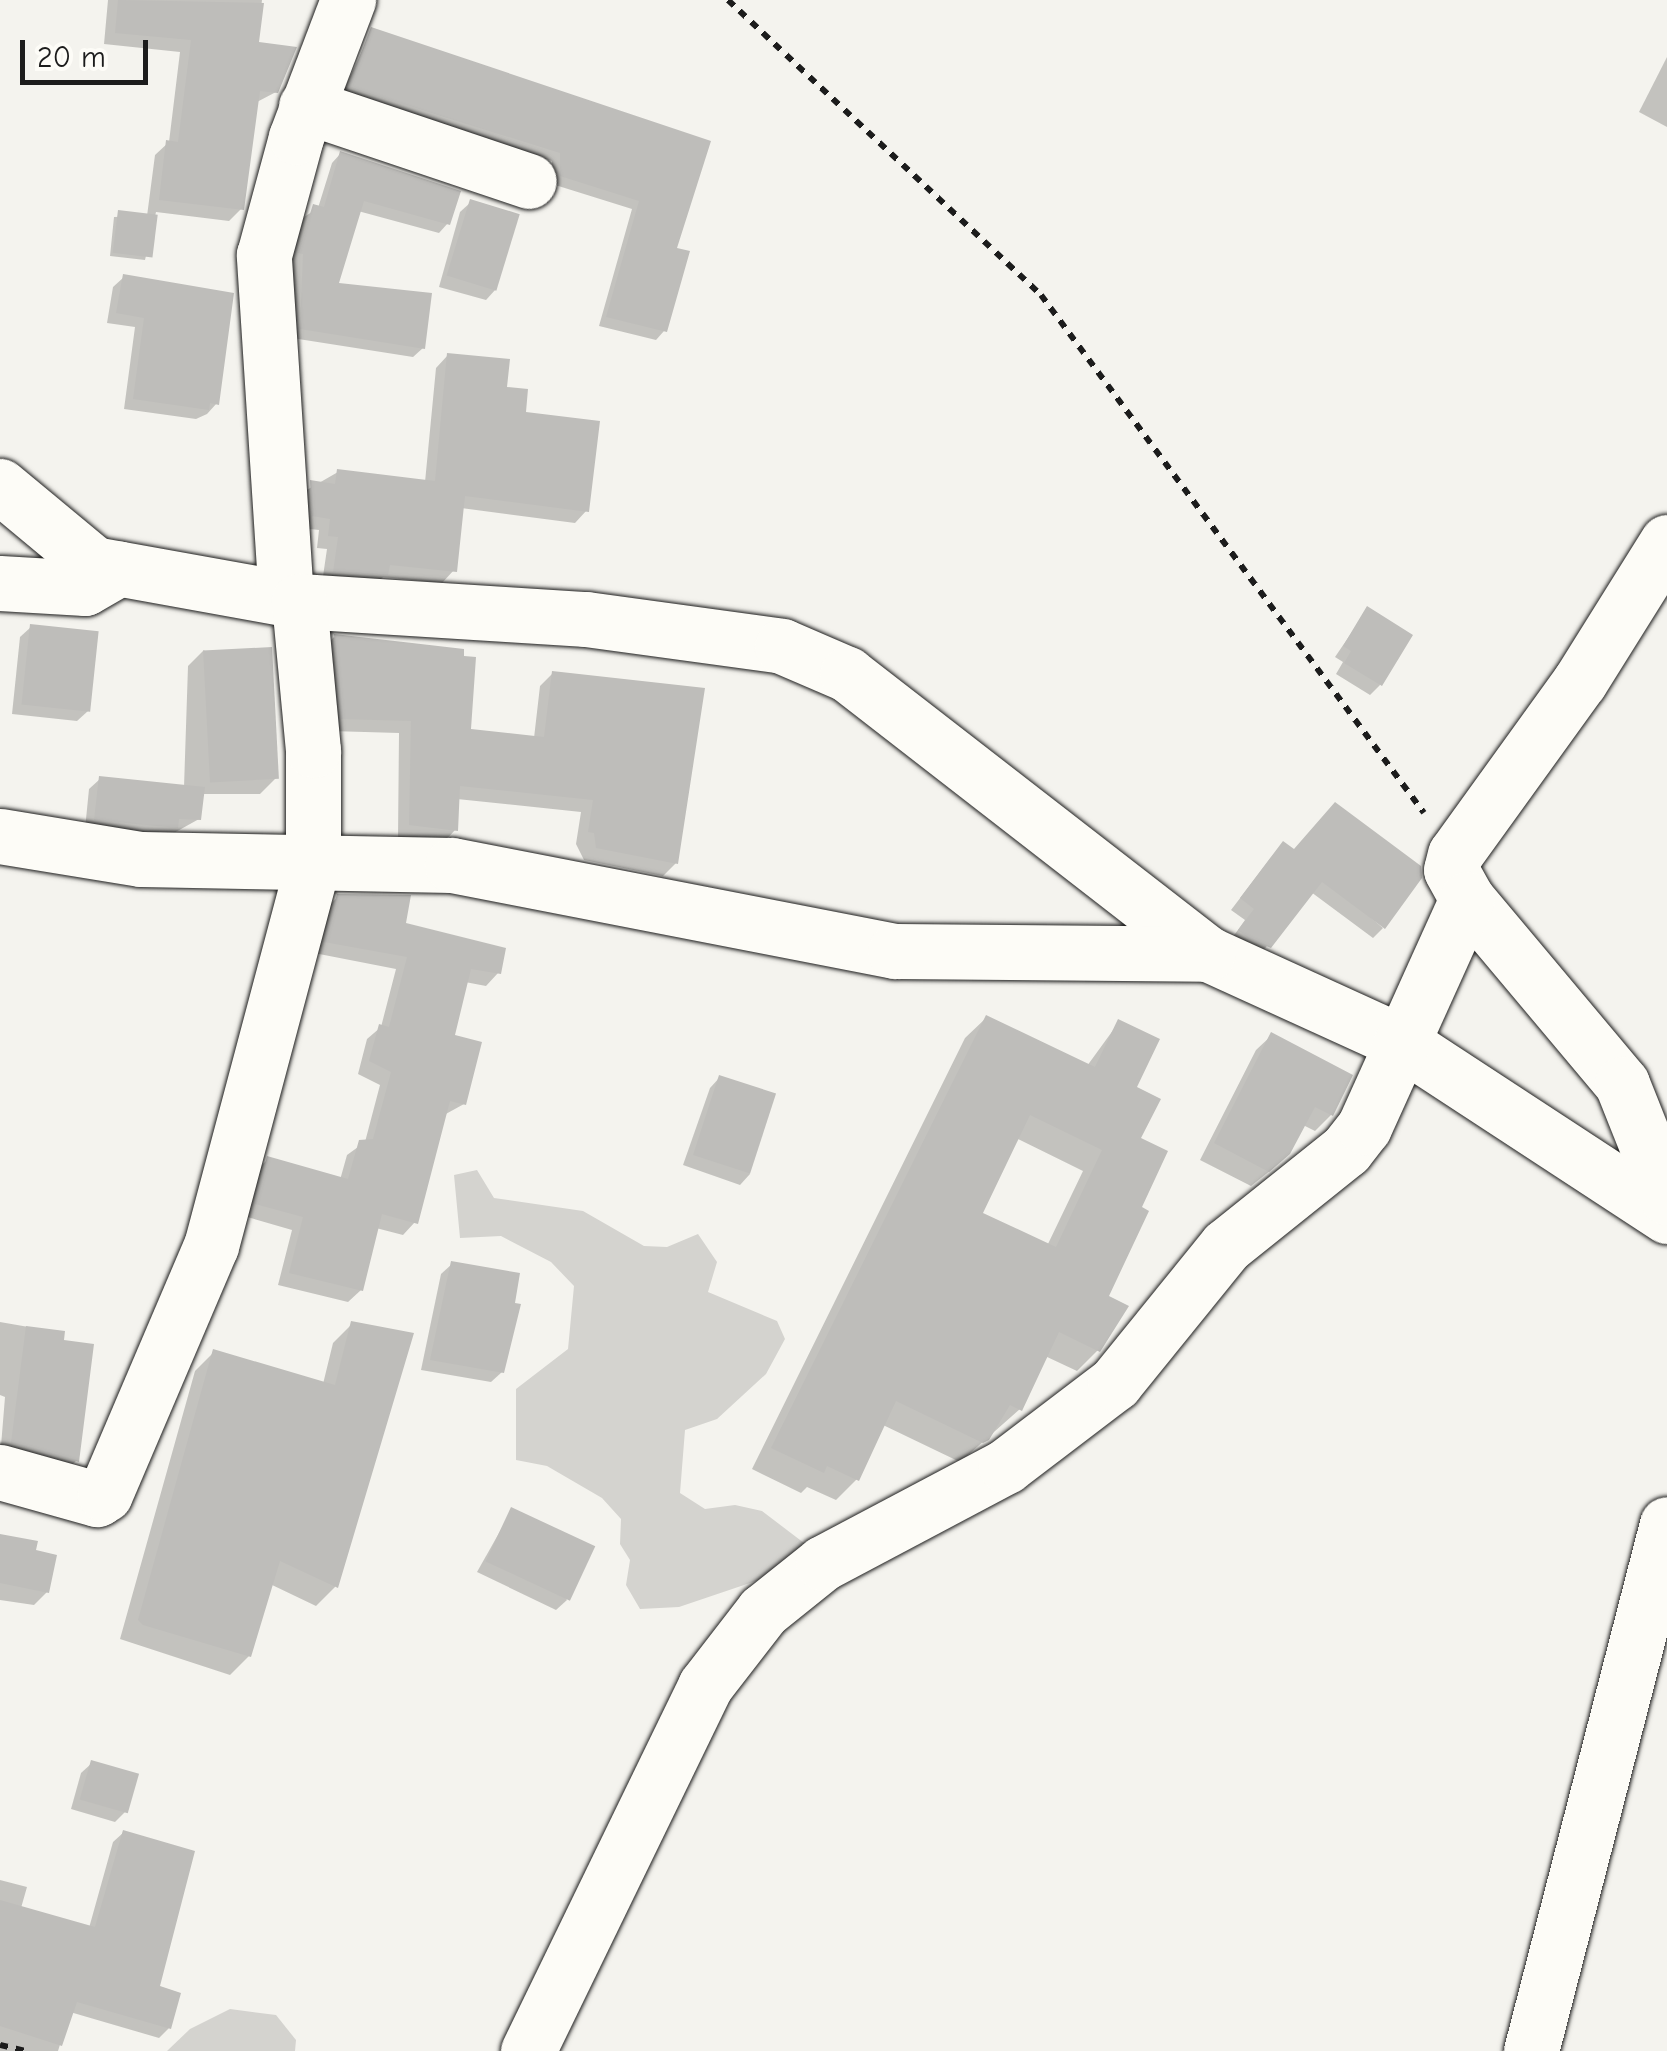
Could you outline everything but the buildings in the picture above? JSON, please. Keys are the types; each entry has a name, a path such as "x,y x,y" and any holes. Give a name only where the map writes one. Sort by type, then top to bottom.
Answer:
{"street":[{"path":"0,1472 96,1499 105,1494 211,1246 313,863 313,750 292,600 264,255 306,106 348,0"},
{"path":"306,106 528,181"},
{"path":"0,486 78,554 119,568 292,600 586,619 782,646 847,674 1208,954 1400,1042 1667,1216"},
{"path":"528,2051 706,1686 762,1610 823,1563 1006,1466 1115,1383 1226,1246 1346,1150 1364,1127 1461,876 1667,542"},
{"path":"0,583 85,588 119,568"},
{"path":"0,836 141,859 452,865 895,951 1208,954"},
{"path":"1461,876 1622,1084 1667,1197"},
{"path":"1530,2051 1667,1524"}],"path":[{"path":"728,0 1040,295 1461,876"},
{"path":"0,2046 25,2051"}],"shaded area":[{"path":"477,1170 494,1198 583,1211 644,1246 667,1247 698,1234 717,1262 708,1292 777,1321 785,1339 766,1374 717,1419 685,1430 680,1493 705,1509 735,1505 762,1511 804,1543 774,1575 679,1607 640,1609 626,1585 630,1560 620,1544 621,1519 602,1498 547,1466 516,1460 516,1389 568,1349 574,1286 551,1262 501,1236 460,1238 454,1175"},
{"path":"230,2009 276,2015 296,2040 295,2051 167,2051 190,2029"}]}
